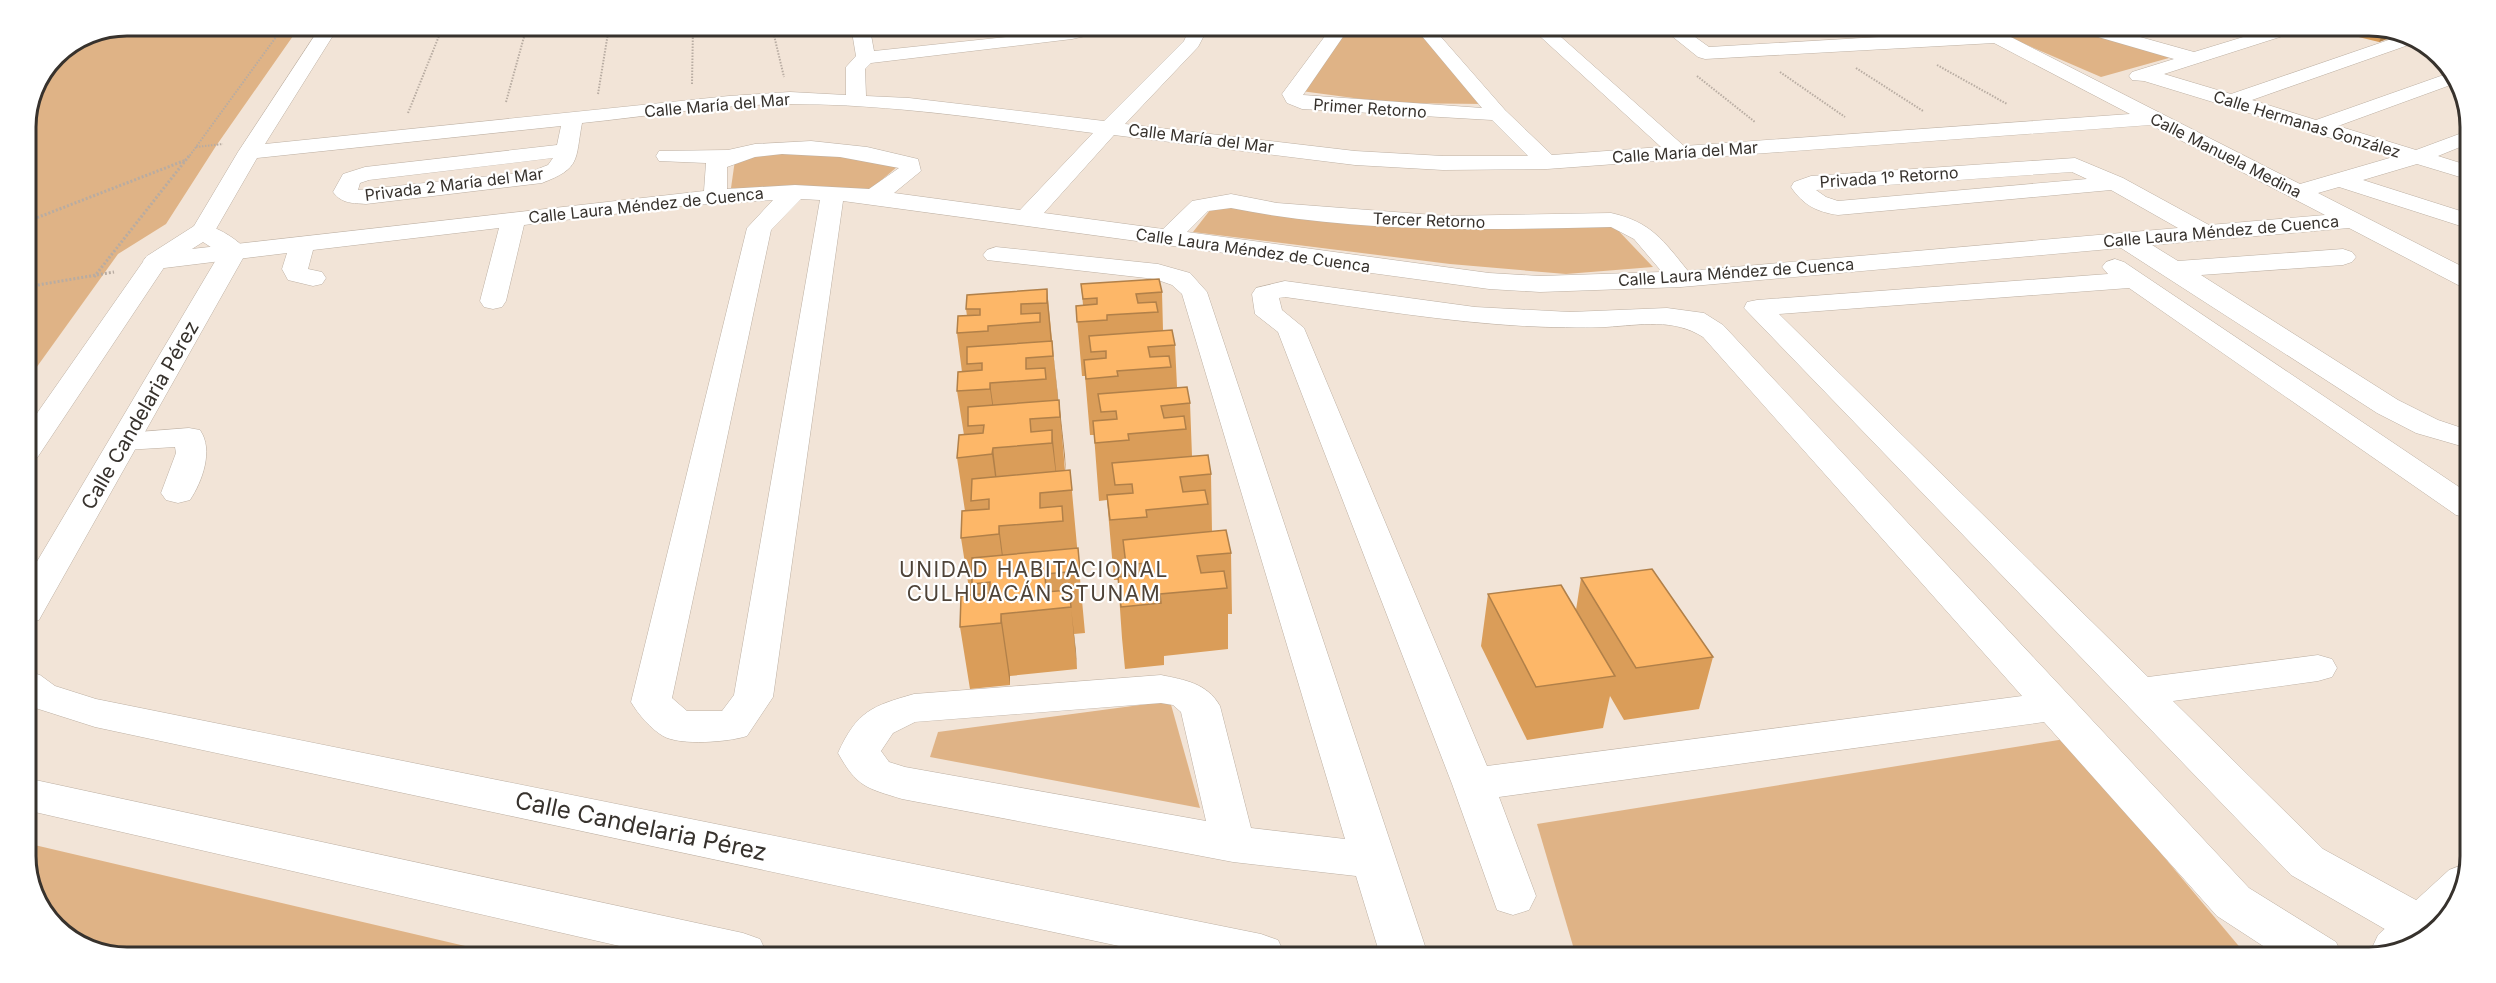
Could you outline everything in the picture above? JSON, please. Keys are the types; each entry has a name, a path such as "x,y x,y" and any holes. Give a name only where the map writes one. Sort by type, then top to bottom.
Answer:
{"street":[{"path":"36,436 156,261 203,231 249,152 328,36"},
{"path":"862,36 866,58"},
{"path":"856,100 855,67 866,58 1055,36"},
{"path":"1026,218 1192,43 1195,36"},
{"name":"Primer Retorno","path":"1334,36 1292,94 1294,99 1302,103 1381,109 1498,114"},
{"path":"1431,36 1498,114 1547,162"},
{"path":"1549,36 1680,153"},
{"path":"1681,36 1705,53 1895,41 1930,36"},
{"name":"Calle Manuela Medina","path":"1995,36 2460,275"},
{"path":"2115,36 2193,58"},
{"path":"2229,36 2247,41"},
{"path":"2094,87 2264,36"},
{"path":"2231,101 2401,42"},
{"name":"Calle Hermanas González","path":"2143,74 2460,170"},
{"path":"2316,127 2446,79"},
{"name":"Calle María del Mar","path":"249,152 692,105 790,98 856,100 1110,127 1355,158 1443,163 1547,162 2155,118"},
{"name":"Privada 2 María del Mar","path":"566,150 365,174 351,179 345,192 350,196 366,196 534,178 556,170 562,165 566,150 573,118"},
{"path":"2298,192 2416,158 2460,140"},
{"path":"667,156 726,156 745,150 784,147 857,153 910,164 910,171 873,197"},
{"path":"715,195 716,164 726,156"},
{"name":"Privada 1º Retorno","path":"2115,183 1838,208 1823,206 1806,195 1802,187 1811,183 2067,165 2091,170 2115,183 2205,233"},
{"path":"2341,180 2460,219"},
{"path":"795,192 759,228 651,702 678,726 733,726 753,697 833,193"},
{"name":"Calle Laura Méndez de Cuenca","path":"156,261 715,195 795,192 873,197 1167,239 1489,281 1552,284 1681,279 2353,220"},
{"name":"Tercer Retorno","path":"1167,239 1200,206 1231,201 1277,210 1447,223 1611,220 1627,222 1640,229 1681,279"},
{"path":"494,302 513,218"},
{"path":"203,231 234,251"},
{"path":"2124,239 2372,395 2448,436 2460,438"},
{"path":"2083,242 2133,280 2460,503"},
{"path":"303,243 295,269 297,275 313,278"},
{"name":"Calle Candelaria Pérez","path":"36,594 234,251"},
{"path":"996,255 1158,272 1181,279 1194,292 1402,947"},
{"path":"2175,269 2343,257"},
{"path":"1724,275 2307,862 2407,937 2450,896"},
{"path":"1757,308 2133,280"},
{"path":"1513,897 1473,784 1290,328 1269,314 1265,294 1285,289 1486,315 1570,320 1667,316 1694,319 1713,331 2234,902 2304,947"},
{"path":"124,441 189,437 192,453 178,493"},
{"path":"2139,692 2318,668"},
{"path":"1233,844 1200,706 1185,694 1161,689 914,708 889,716 869,730 859,753 874,773 902,783 1233,844 1375,860"},
{"name":"Calle Candelaria Pérez","path":"36,693 95,713 1222,947"},
{"path":"1473,784 2054,706"},
{"path":"36,796 712,947"}],"path":[{"path":"94,277 187,159 277,36"},
{"path":"399,136 439,36"},
{"path":"499,126 524,36"},
{"path":"595,116 608,36"},
{"path":"692,105 693,36"},
{"path":"774,36 790,98"},
{"path":"1895,41 2044,125"},
{"path":"1822,46 1957,132"},
{"path":"1749,50 1875,138"},
{"path":"1693,73 1784,145"},
{"path":"36,218 187,159"},
{"path":"36,286 94,277 156,261"}],"shaded area":[{"path":"127,36 293,36 216,146 166,224 118,254 36,368 36,127 43,92 51,76 76,51 109,38"},
{"path":"1339,36 1424,36 1485,104 1391,103 1301,91"},
{"path":"2006,36 2107,36 2176,56 2101,77"},
{"path":"782,151 904,161 871,189 731,188 736,153"},
{"path":"1214,205 1381,223 1507,229 1612,224 1653,267 1566,274 1450,264 1193,232"},
{"path":"1170,701 1200,808 930,757 938,732"},
{"path":"2065,739 2240,947 1573,947 1537,824"},
{"path":"36,845 469,947 115,946 98,942 76,932 55,911 41,885 36,862"}],"building":[{"path":"1159,279 1162,292 1136,294 1138,303 1156,302 1158,312 1107,315 1107,320 1077,322 1076,306 1097,304 1097,298 1083,299 1081,284"},
{"path":"1047,289 1047,303 1021,304 1021,314 1040,313 1040,322 988,326 988,331 957,333 958,316 980,315 980,309 966,309 967,295"},
{"path":"1172,330 1175,345 1148,347 1150,357 1169,356 1171,367 1117,371 1118,376 1086,379 1084,360 1106,358 1106,351 1091,352 1089,336"},
{"path":"1052,341 1053,356 1026,358 1026,369 1045,368 1046,379 990,383 990,389 957,391 958,372 982,370 982,363 967,364 967,347"},
{"path":"1187,387 1190,403 1161,406 1164,418 1184,416 1186,429 1128,434 1129,440 1095,443 1093,421 1117,419 1116,411 1101,412 1098,394"},
{"path":"1059,400 1060,417 1030,419 1031,432 1052,430 1052,443 993,448 992,454 957,458 959,435 983,433 984,425 968,426 968,407"},
{"path":"1208,455 1211,474 1180,477 1183,492 1205,490 1208,504 1146,510 1147,517 1110,520 1107,495 1133,493 1132,484 1115,485 1112,463"},
{"path":"1070,470 1072,490 1040,493 1040,508 1062,506 1063,521 999,526 999,534 961,538 962,511 989,509 989,499 971,501 972,479"},
{"path":"1226,530 1231,553 1197,556 1201,573 1224,571 1227,588 1160,594 1161,603 1121,607 1118,577 1146,574 1145,563 1126,565 1123,540"},
{"path":"1078,548 1080,571 1045,574 1046,592 1069,590 1071,607 1001,614 1001,623 960,627 961,596 990,593 990,582 972,584 972,558"},
{"path":"1652,569 1713,657 1636,668 1581,578"},
{"path":"1561,585 1615,676 1536,687 1488,594"}],"district":[{"name":"UNIDAD HABITACIONAL CULHUACÁN STUNAM","path":"1034,581"}]}
